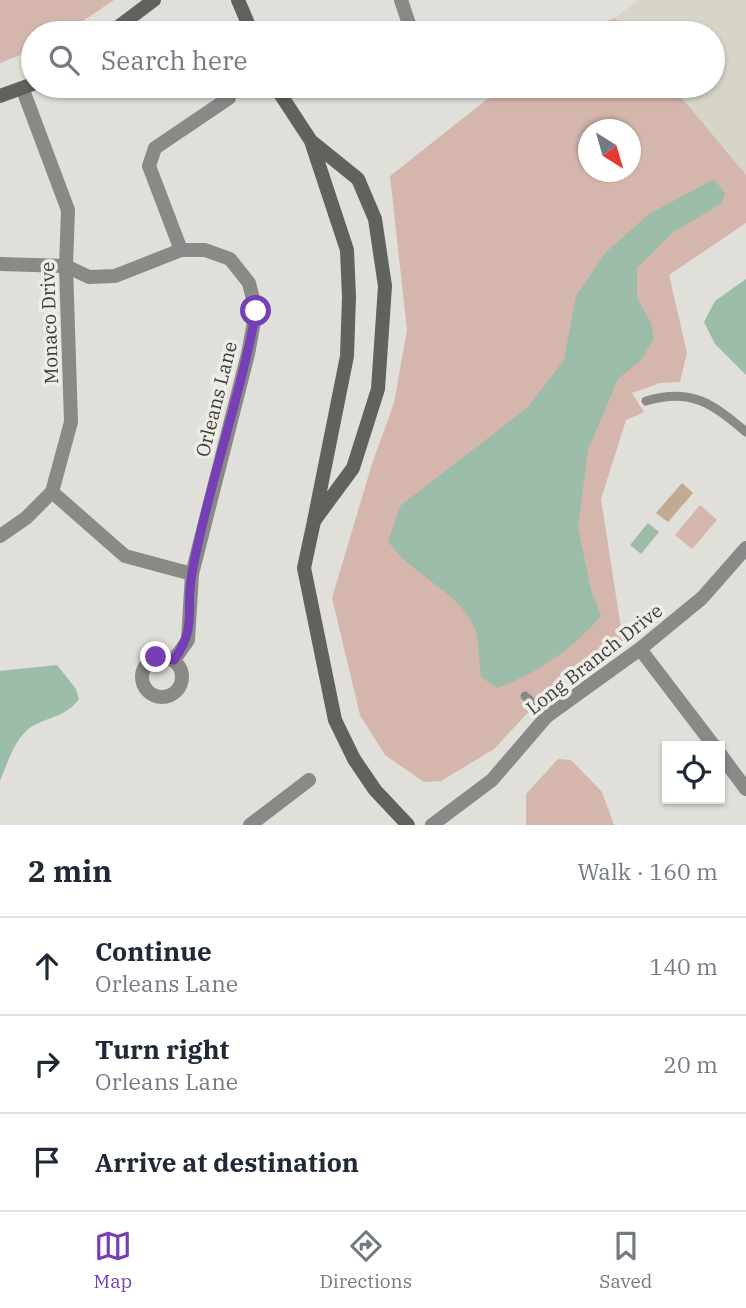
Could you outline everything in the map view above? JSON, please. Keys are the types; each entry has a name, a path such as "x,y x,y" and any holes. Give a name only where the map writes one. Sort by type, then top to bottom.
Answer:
{"street":[{"path":"126,21 154,0"},
{"path":"239,0 247,21"},
{"path":"401,0 408,21"},
{"path":"0,96 21,89"},
{"name":"Monaco Drive","path":"0,536 26,518 52,492 71,422 66,267 68,210 32,98"},
{"path":"181,250 149,166 155,148 229,98"},
{"path":"283,98 311,141 347,250 347,356 304,568 335,720 354,759 375,790 408,825"},
{"path":"311,141 358,179 375,219 385,286 378,390 353,468 314,521"},
{"name":"Orleans Lane","path":"0,264 66,267 89,277 115,276 181,250 205,250 230,259 249,284 256,311 248,354 192,575 188,640 174,660"},
{"path":"52,492 125,556 192,575"},
{"name":"Long Branch Drive","path":"432,825 492,780 547,716 640,649 702,598 746,548"},
{"path":"640,649 710,741"},
{"path":"725,761 746,789"},
{"path":"250,825 309,780"}],"lane":[{"path":"646,401 682,395 709,403 746,432"},
{"path":"525,696 547,716"}],"shaded area":[{"path":"0,0 114,0 83,21 21,21 21,55 0,63"},
{"path":"638,0 746,0 746,175 682,98 725,98 725,21 618,21 615,18"},
{"path":"489,98 682,98 746,175 746,223 669,275 687,353 680,382 660,383 632,393 644,412 626,420 601,499 623,641 549,690 494,749 441,781 424,782 385,755 360,715 332,598 372,464 394,403 407,330 390,176"},
{"path":"714,179 725,193 722,203 672,233 637,268 637,298 651,323 654,339 641,360 618,379 588,450 578,527 591,590 601,616 579,639 554,659 497,688 481,677 476,634 465,611 407,563 388,541 400,506 527,408 564,360 576,296 606,252 649,214"},
{"path":"746,279 746,375 715,344 704,322 715,301"},
{"path":"700,505 717,520 692,549 675,535"},
{"path":"648,523 659,532 641,554 630,545"},
{"path":"57,665 76,689 79,699 68,710 25,732 12,752 0,781 0,671"},
{"path":"558,759 571,760 602,792 614,825 526,825 526,794"}],"building":[{"path":"682,483 693,493 668,522 656,513"}],"route":[{"path":"156,657 169,657 174,660 188,640 192,575 248,354 256,311"}]}
